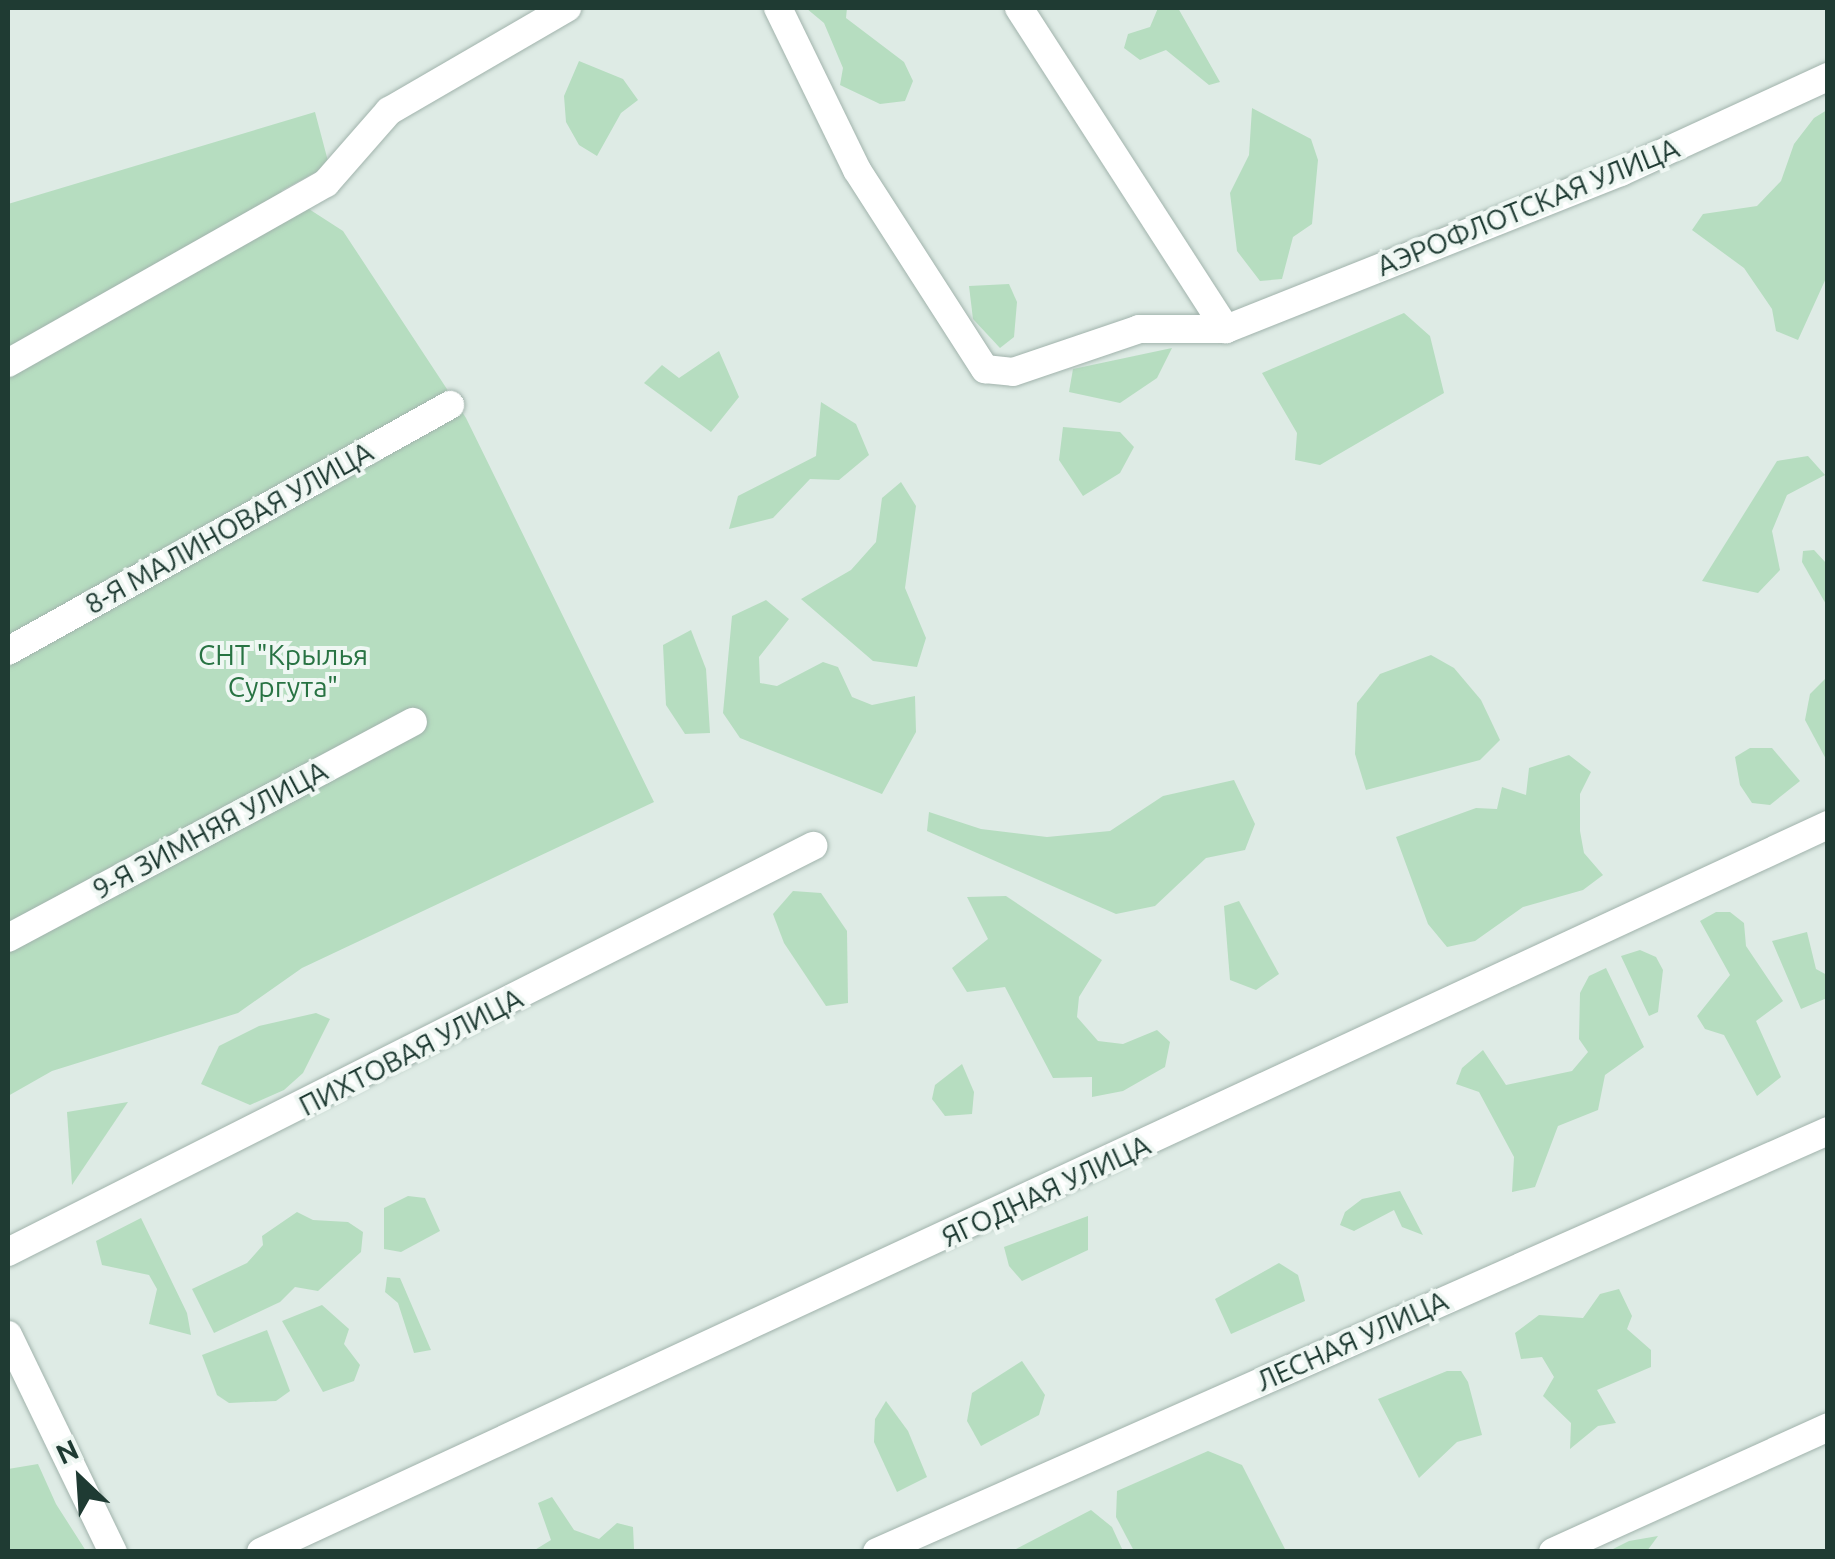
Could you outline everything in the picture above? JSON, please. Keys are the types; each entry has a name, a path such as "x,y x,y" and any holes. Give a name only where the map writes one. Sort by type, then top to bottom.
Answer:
{"street":[{"path":"8,363 326,183 389,111 567,8"},
{"path":"778,8 857,170 985,369 1013,372 1140,329 1226,328"},
{"path":"1018,8 1130,171 1226,328"},
{"name":"АЭРОФЛОТСКАЯ УЛИЦА","path":"1226,328 1622,172 1828,78"},
{"name":"8-Я МАЛИНОВАЯ УЛИЦА","path":"8,652 450,405"},
{"name":"9-Я ЗИМНЯЯ УЛИЦА","path":"8,938 413,722"},
{"name":"ЯГОДНАЯ УЛИЦА","path":"261,1552 1828,824"},
{"name":"ПИХТОВАЯ УЛИЦА","path":"8,1252 813,846"},
{"name":"ЛЕСНАЯ УЛИЦА","path":"877,1552 1828,1131"},
{"path":"8,1335 113,1552"},
{"path":"1552,1552 1828,1427"}],"green space":[{"path":"806,8 847,8 846,18 904,62 913,81 905,101 880,104 840,85 843,68 824,23"},
{"path":"1158,8 1178,8 1220,82 1209,85 1166,50 1140,60 1124,48 1128,34 1150,27"},
{"path":"579,61 623,79 638,100 621,113 597,156 579,145 566,122 564,96"},
{"path":"1252,108 1311,139 1318,160 1312,224 1293,237 1282,279 1260,281 1237,251 1230,193 1249,155"},
{"path":"1827,110 1827,276 1798,340 1776,331 1772,309 1744,268 1692,230 1703,214 1757,206 1781,181 1794,144 1814,118"},
{"name":"CНТ \"Крылья Сургута\"","path":"315,112 329,165 281,191 343,231 466,418 654,802 302,968 238,1013 52,1071 8,1096 8,204"},
{"path":"1009,284 1017,302 1014,337 1000,348 973,319 969,286"},
{"path":"1404,313 1430,336 1444,393 1320,465 1295,460 1297,433 1262,373"},
{"path":"1172,348 1157,378 1120,403 1069,392 1073,369"},
{"path":"719,351 739,397 711,432 644,383 662,365 679,378"},
{"path":"821,402 856,424 869,455 839,480 810,479 773,518 729,529 738,496 816,456"},
{"path":"1063,427 1120,432 1134,447 1120,473 1083,496 1059,460"},
{"path":"1808,456 1825,475 1787,495 1772,531 1780,570 1758,593 1702,581 1777,461"},
{"path":"901,482 916,506 905,588 926,638 917,667 873,661 801,599 851,570 876,542 882,498"},
{"path":"1814,550 1827,564 1827,606 1802,562 1803,551"},
{"path":"766,600 789,619 759,657 760,683 777,686 823,662 838,667 852,697 872,705 915,696 916,732 882,794 740,738 723,713 732,616"},
{"path":"691,630 706,669 710,733 685,734 666,705 663,645"},
{"path":"1431,655 1454,668 1481,700 1500,740 1480,760 1366,790 1355,754 1357,703 1380,674"},
{"path":"1825,679 1827,761 1805,720 1810,694"},
{"path":"1750,748 1772,748 1800,781 1770,805 1752,803 1740,785 1735,757"},
{"path":"1569,755 1591,772 1580,794 1580,831 1584,853 1603,875 1583,890 1523,907 1475,941 1447,947 1428,924 1396,837 1476,808 1497,809 1502,787 1526,795 1529,768"},
{"path":"1234,780 1255,824 1245,850 1206,858 1155,906 1116,914 927,831 929,812 981,829 1047,837 1110,831 1163,796"},
{"path":"793,891 821,893 847,931 848,1003 826,1006 784,943 773,914"},
{"path":"1006,896 1102,960 1079,997 1077,1017 1098,1041 1123,1044 1157,1030 1170,1042 1165,1067 1123,1091 1092,1097 1092,1077 1053,1078 1005,987 967,992 952,968 988,939 967,897"},
{"path":"1239,901 1279,974 1256,990 1230,980 1224,906"},
{"path":"1716,912 1730,912 1744,923 1746,946 1783,1001 1756,1021 1781,1077 1757,1096 1724,1035 1705,1029 1697,1016 1730,975 1700,921"},
{"path":"1807,932 1816,969 1827,975 1827,998 1801,1009 1772,941"},
{"path":"1640,950 1656,957 1663,970 1658,1012 1649,1016 1621,956"},
{"path":"1606,968 1644,1047 1605,1075 1598,1110 1558,1126 1535,1187 1512,1192 1514,1157 1479,1092 1456,1084 1462,1068 1483,1050 1506,1085 1572,1071 1588,1052 1579,1039 1580,993 1589,976"},
{"path":"316,1013 330,1019 303,1073 284,1090 250,1105 201,1084 219,1046 259,1026"},
{"path":"962,1064 974,1092 972,1114 945,1116 932,1099 935,1085"},
{"path":"128,1102 72,1185 67,1112"},
{"path":"1400,1191 1423,1235 1402,1227 1394,1210 1354,1231 1340,1225 1345,1212 1362,1199"},
{"path":"408,1196 425,1198 440,1231 401,1252 384,1249 384,1208"},
{"path":"297,1212 313,1220 348,1222 363,1232 361,1252 318,1291 295,1287 280,1302 214,1333 192,1289 247,1263 263,1245 262,1236"},
{"path":"1088,1216 1088,1250 1022,1281 1009,1266 1004,1247"},
{"path":"141,1218 187,1313 191,1335 149,1324 157,1289 149,1275 102,1265 96,1241"},
{"path":"1279,1263 1298,1275 1305,1301 1231,1334 1215,1299"},
{"path":"387,1277 400,1278 431,1350 414,1353 398,1303 385,1292"},
{"path":"1619,1289 1632,1316 1627,1329 1651,1350 1651,1367 1597,1390 1616,1423 1598,1426 1570,1449 1571,1423 1543,1396 1554,1377 1542,1357 1521,1359 1515,1333 1539,1315 1583,1318 1600,1294"},
{"path":"322,1305 349,1329 344,1344 360,1365 354,1381 323,1392 282,1321"},
{"path":"267,1330 290,1391 276,1401 229,1403 217,1395 202,1355"},
{"path":"1022,1361 1045,1395 1039,1415 981,1446 967,1421 972,1393"},
{"path":"1447,1371 1461,1371 1468,1382 1482,1435 1457,1442 1419,1478 1378,1399"},
{"path":"886,1401 908,1431 927,1477 897,1492 874,1442 875,1419"},
{"path":"1208,1451 1242,1465 1286,1551 1134,1551 1116,1517 1117,1491"},
{"path":"38,1464 56,1504 86,1551 8,1551 8,1469"},
{"path":"552,1497 574,1530 599,1539 617,1523 633,1527 634,1549 533,1551 551,1540 538,1503"},
{"path":"1091,1510 1112,1527 1123,1551 1012,1551"},
{"path":"1658,1536 1647,1551 1609,1551 1629,1541"}]}
